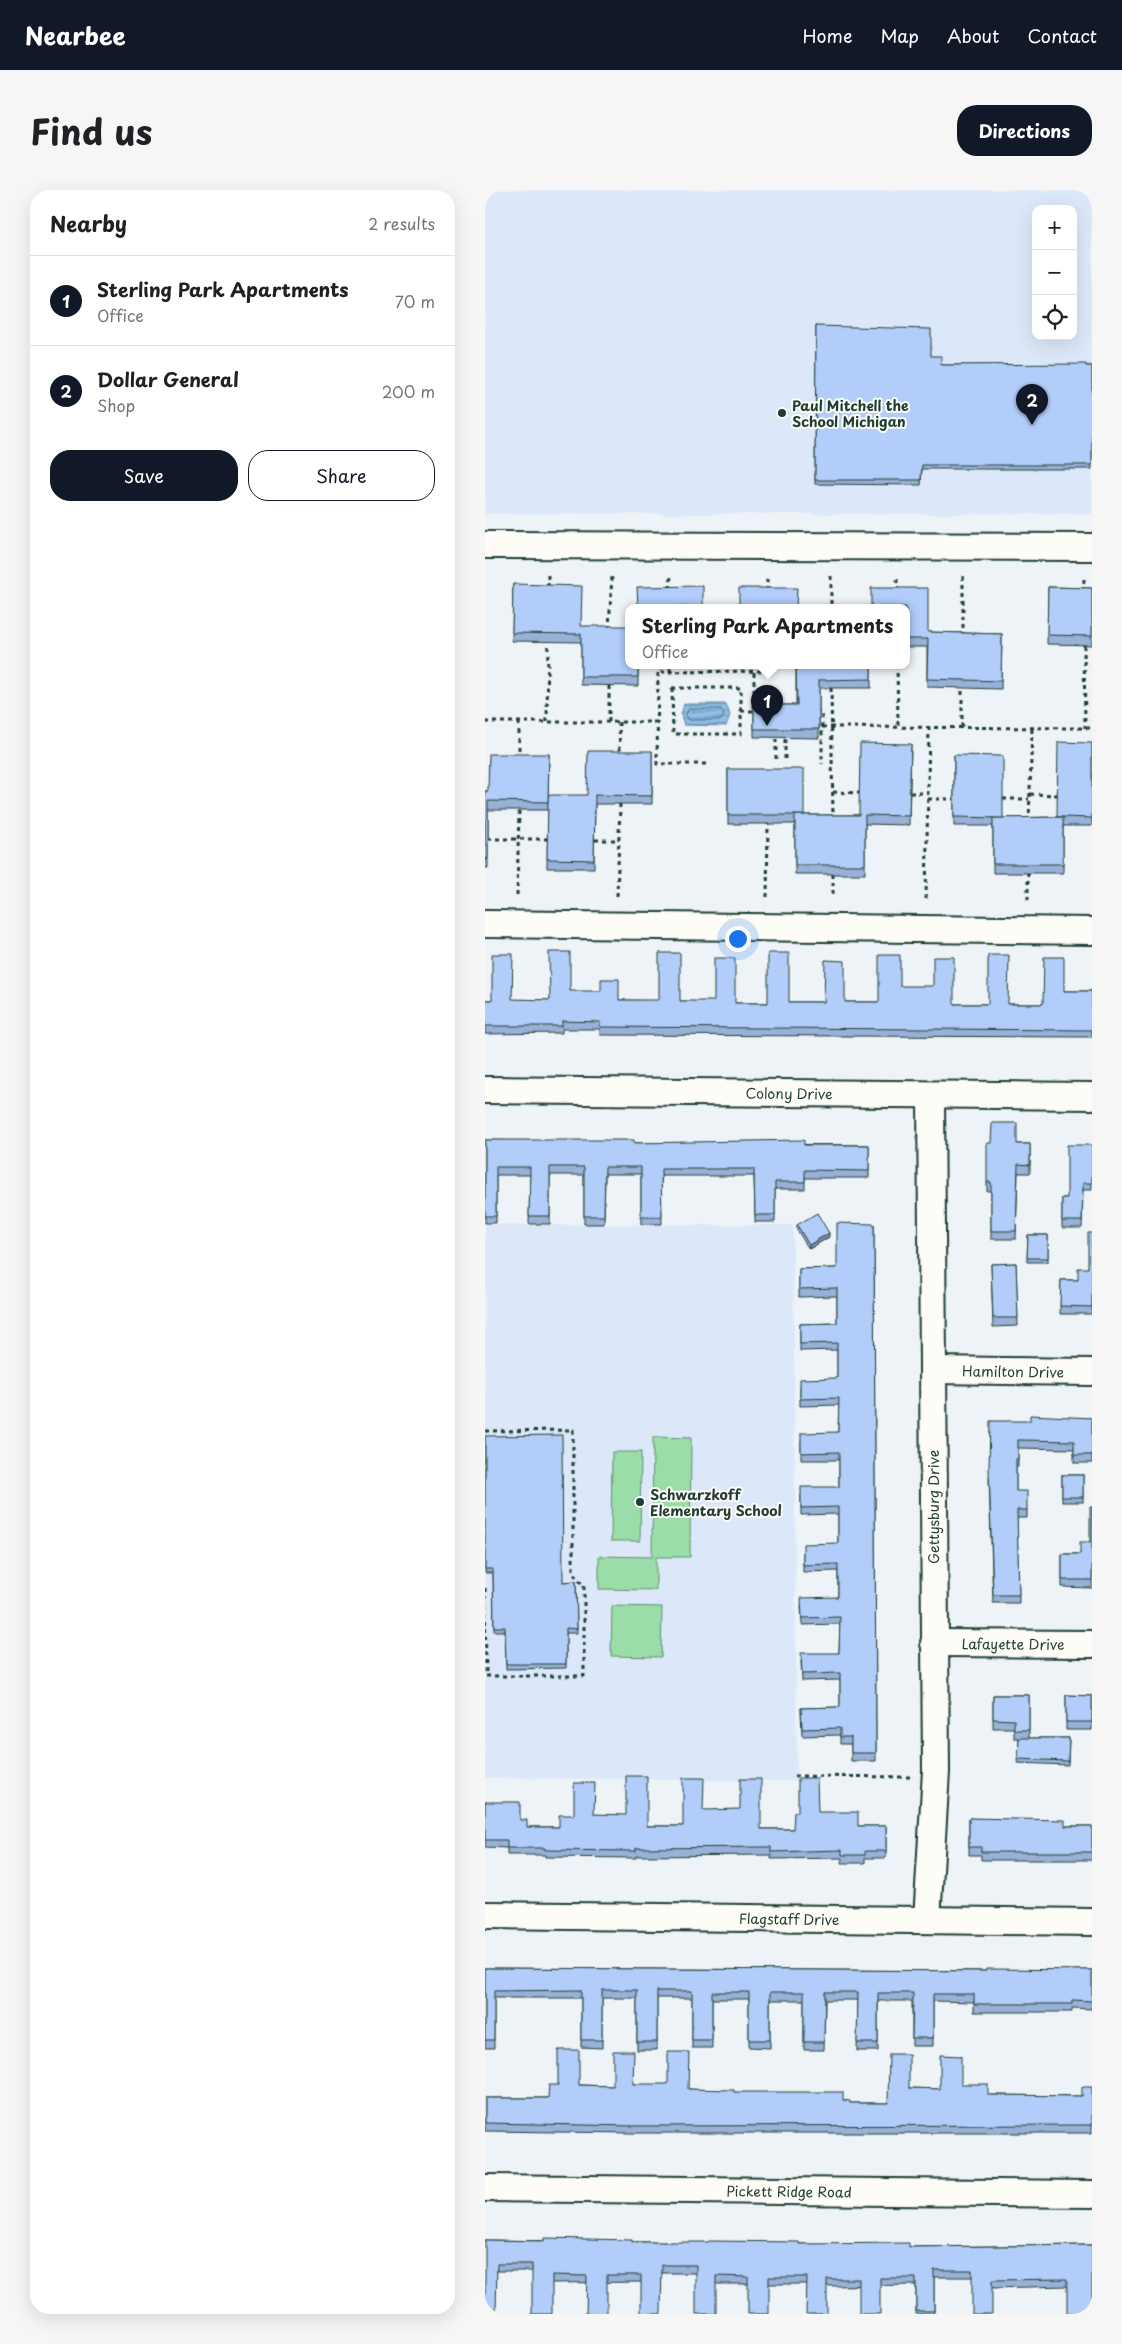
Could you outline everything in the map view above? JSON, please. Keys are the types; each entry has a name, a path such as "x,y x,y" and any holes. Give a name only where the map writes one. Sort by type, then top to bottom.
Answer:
{"street":[{"path":"485,545 1092,547"},
{"path":"485,924 1092,931"},
{"name":"Colony Drive","path":"485,1090 1092,1096"},
{"name":"Gettysburg Drive","path":"927,1920 936,1771 931,1095"},
{"name":"Hamilton Drive","path":"933,1370 1092,1372"},
{"name":"Lafayette Drive","path":"934,1643 1092,1644"},
{"name":"Flagstaff Drive","path":"485,1915 1092,1922"},
{"name":"Pickett Ridge Road","path":"485,2188 1092,2194"}],"path":[{"path":"548,575 548,594"},
{"path":"609,634 612,575"},
{"path":"670,595 671,575"},
{"path":"767,575 767,596"},
{"path":"831,576 831,604"},
{"path":"897,576 897,596"},
{"path":"963,576 963,642"},
{"path":"1084,596 1085,577"},
{"path":"547,722 548,642"},
{"path":"1084,645 1085,728"},
{"path":"705,764 657,764 658,672 754,672 767,671 767,669"},
{"path":"897,669 898,727"},
{"path":"754,672 754,707 763,707"},
{"path":"609,686 609,722"},
{"path":"673,688 741,688 741,711 741,734 673,734 673,688"},
{"path":"831,688 833,824"},
{"path":"962,688 962,727"},
{"path":"741,711 759,711"},
{"path":"812,711 822,714 822,764"},
{"path":"485,722 658,722"},
{"path":"519,722 519,762"},
{"path":"619,722 620,760"},
{"path":"822,727 1092,728"},
{"path":"926,899 929,727"},
{"path":"1029,826 1033,728"},
{"path":"776,759 776,738 785,738 785,759"},
{"path":"833,792 859,793"},
{"path":"910,793 928,793"},
{"path":"1003,799 1057,795"},
{"path":"928,799 954,799"},
{"path":"617,896 620,804"},
{"path":"517,895 519,810"},
{"path":"767,897 768,824"},
{"path":"489,839 548,840"},
{"path":"595,840 619,840"},
{"path":"1028,873 1028,900"},
{"path":"833,874 833,898"},
{"path":"485,1431 573,1430 573,1573 584,1586 584,1676 486,1676 485,1584"},
{"path":"794,1776 911,1777"}],"shaded area":[{"path":"485,190 1092,190 1092,514 485,514"},
{"name":"Schwarzkoff Elementary School","path":"485,1225 793,1225 797,1781 485,1778"}],"green space":[{"path":"653,1437 691,1438 690,1557 656,1557 656,1590 599,1589 599,1556 652,1557"},
{"path":"612,1452 641,1452 640,1541 611,1541"},
{"path":"612,1606 662,1607 661,1657 611,1656"}],"water":[{"path":"684,704 726,704 730,715 726,726 684,725 681,715"}],"building":[{"path":"816,326 931,329 931,356 941,356 941,365 1086,364 1086,366 1092,366 1092,465 922,465 921,480 815,480"},
{"path":"513,584 582,586 581,626 625,626 625,669 638,669 638,677 581,677 581,634 512,633"},
{"path":"703,586 703,604 638,604 637,587"},
{"path":"1048,587 1092,588 1092,636 1047,635"},
{"path":"739,588 797,588 796,604 739,604"},
{"path":"871,588 928,588 928,632 1002,634 1001,681 927,679 928,639 910,639 910,604 871,604"},
{"path":"796,669 871,669 871,679 819,680 819,729 754,729 754,705 797,705"},
{"path":"1058,742 1092,743 1092,818 1057,817"},
{"path":"860,743 911,744 909,816 865,815 865,865 795,865 795,815 859,815"},
{"path":"588,751 652,751 652,796 595,795 594,860 547,859 548,795 587,795"},
{"path":"489,754 549,754 548,802 488,801 488,859 485,859 485,791 488,791"},
{"path":"954,755 1003,756 1003,818 954,817"},
{"path":"728,769 804,769 804,815 728,815"},
{"path":"1063,817 1063,864 993,864 993,818"},
{"path":"549,952 570,952 570,991 601,991 601,979 619,979 619,1000 659,1000 659,953 680,953 680,1001 714,1001 714,958 735,958 735,1003 768,1003 768,953 789,953 789,1002 824,1002 825,960 845,961 845,1002 879,1002 879,955 900,955 900,986 933,986 933,957 954,957 954,1004 988,1004 988,955 1009,955 1008,1004 1043,1004 1044,957 1064,957 1064,991 1092,991 1092,1030 600,1027 600,1022 562,1021 562,1026 485,1026 485,1000 492,1000 492,954 513,954 512,999 550,1000"},
{"path":"992,1123 1017,1123 1017,1144 1030,1144 1030,1165 1018,1164 1016,1231 991,1231 991,1182 987,1182 987,1143 991,1143"},
{"path":"485,1140 634,1140 634,1143 804,1140 804,1145 869,1145 869,1171 805,1170 805,1182 775,1182 775,1215 755,1215 754,1169 661,1169 662,1217 641,1217 641,1167 605,1167 604,1216 584,1216 584,1167 550,1167 550,1216 529,1216 530,1167 496,1167 496,1216 485,1216"},
{"path":"1067,1145 1092,1145 1092,1183 1083,1183 1082,1221 1062,1221 1062,1198 1067,1198"},
{"path":"817,1213 829,1233 809,1245 797,1225"},
{"path":"837,1223 874,1224 876,1753 851,1753 851,1737 840,1737 840,1728 802,1729 801,1708 840,1707 840,1673 802,1674 801,1653 839,1653 840,1617 802,1618 801,1598 838,1597 838,1564 803,1565 803,1544 838,1543 838,1507 801,1508 801,1487 839,1487 839,1452 801,1453 801,1433 838,1432 839,1398 800,1399 800,1379 837,1378 837,1343 800,1344 800,1324 837,1323 837,1288 799,1289 799,1269 837,1268"},
{"path":"1088,1233 1092,1233 1092,1307 1060,1306 1061,1280 1078,1280 1078,1268 1088,1268"},
{"path":"1028,1235 1048,1235 1048,1258 1027,1258"},
{"path":"1016,1263 1018,1318 993,1318 991,1264"},
{"path":"1030,1415 1092,1418 1092,1455 1074,1455 1074,1441 1018,1440 1016,1491 1027,1491 1027,1510 1017,1510 1019,1595 993,1595 989,1469 990,1421 1030,1421"},
{"path":"562,1435 563,1582 576,1581 577,1629 566,1628 566,1664 506,1664 505,1627 494,1627 493,1569 485,1569 485,1436"},
{"path":"1062,1475 1083,1475 1083,1497 1062,1497"},
{"path":"1090,1507 1092,1507 1092,1580 1062,1580 1062,1554 1080,1554 1080,1542 1090,1542"},
{"path":"993,1695 1029,1695 1029,1730 1014,1730 1014,1720 993,1719"},
{"path":"1066,1695 1092,1696 1092,1722 1066,1722"},
{"path":"1019,1738 1069,1738 1068,1761 1018,1759"},
{"path":"626,1776 647,1776 647,1826 683,1826 683,1778 704,1778 703,1810 740,1809 740,1779 761,1779 761,1829 793,1829 794,1812 798,1812 798,1778 817,1778 818,1812 858,1812 858,1826 886,1826 886,1851 865,1851 865,1855 842,1855 842,1850 771,1852 771,1847 636,1848 636,1851 545,1850 545,1848 507,1848 507,1840 485,1840 485,1802 520,1802 520,1820 527,1820 527,1827 559,1827 559,1815 574,1815 574,1783 595,1783 594,1814 626,1815"},
{"path":"969,1818 1065,1820 1065,1826 1092,1826 1092,1852 981,1852 981,1847 969,1847"},
{"path":"485,1968 1092,1970 1092,2001 1072,2000 1072,2004 974,2004 974,1994 933,1994 933,2038 912,2038 913,1993 878,1993 878,2043 857,2043 858,1992 825,1992 824,2042 804,2042 804,1992 770,1992 770,2040 749,2040 749,1992 712,1992 712,2040 692,2040 692,1991 657,1991 657,2042 637,2042 637,1990 602,1990 602,2040 581,2040 581,1990 494,1991 494,2040 485,2040"},
{"path":"558,2050 579,2050 579,2085 613,2086 613,2051 634,2051 633,2084 668,2084 668,2052 689,2052 688,2089 734,2090 734,2092 843,2092 843,2100 850,2101 850,2103 888,2103 889,2054 909,2054 909,2088 940,2089 940,2055 961,2056 961,2084 988,2084 988,2095 1082,2096 1082,2087 1092,2087 1092,2125 633,2126 485,2123 485,2098 548,2098 549,2085 558,2085"},
{"path":"544,2238 632,2240 632,2242 909,2243 909,2247 1092,2245 1092,2314 1067,2314 1067,2279 992,2280 992,2314 972,2314 972,2270 934,2270 934,2311 916,2311 916,2278 880,2278 880,2314 859,2314 859,2279 827,2279 827,2314 806,2314 807,2277 769,2277 769,2314 748,2314 748,2277 716,2276 716,2314 696,2314 696,2265 662,2265 661,2314 641,2314 641,2275 607,2275 607,2314 586,2314 587,2276 552,2275 552,2314 532,2314 532,2264 497,2264 496,2314 485,2314 485,2240 544,2241"}],"place":[{"name":"Paul Mitchell the School Michigan","path":"782,413"},
{"name":"Dollar General","path":"1032,425"},
{"name":"Sterling Park Apartments","path":"767,726"},
{"name":"Schwarzkoff Elementary School","path":"640,1502"}]}
